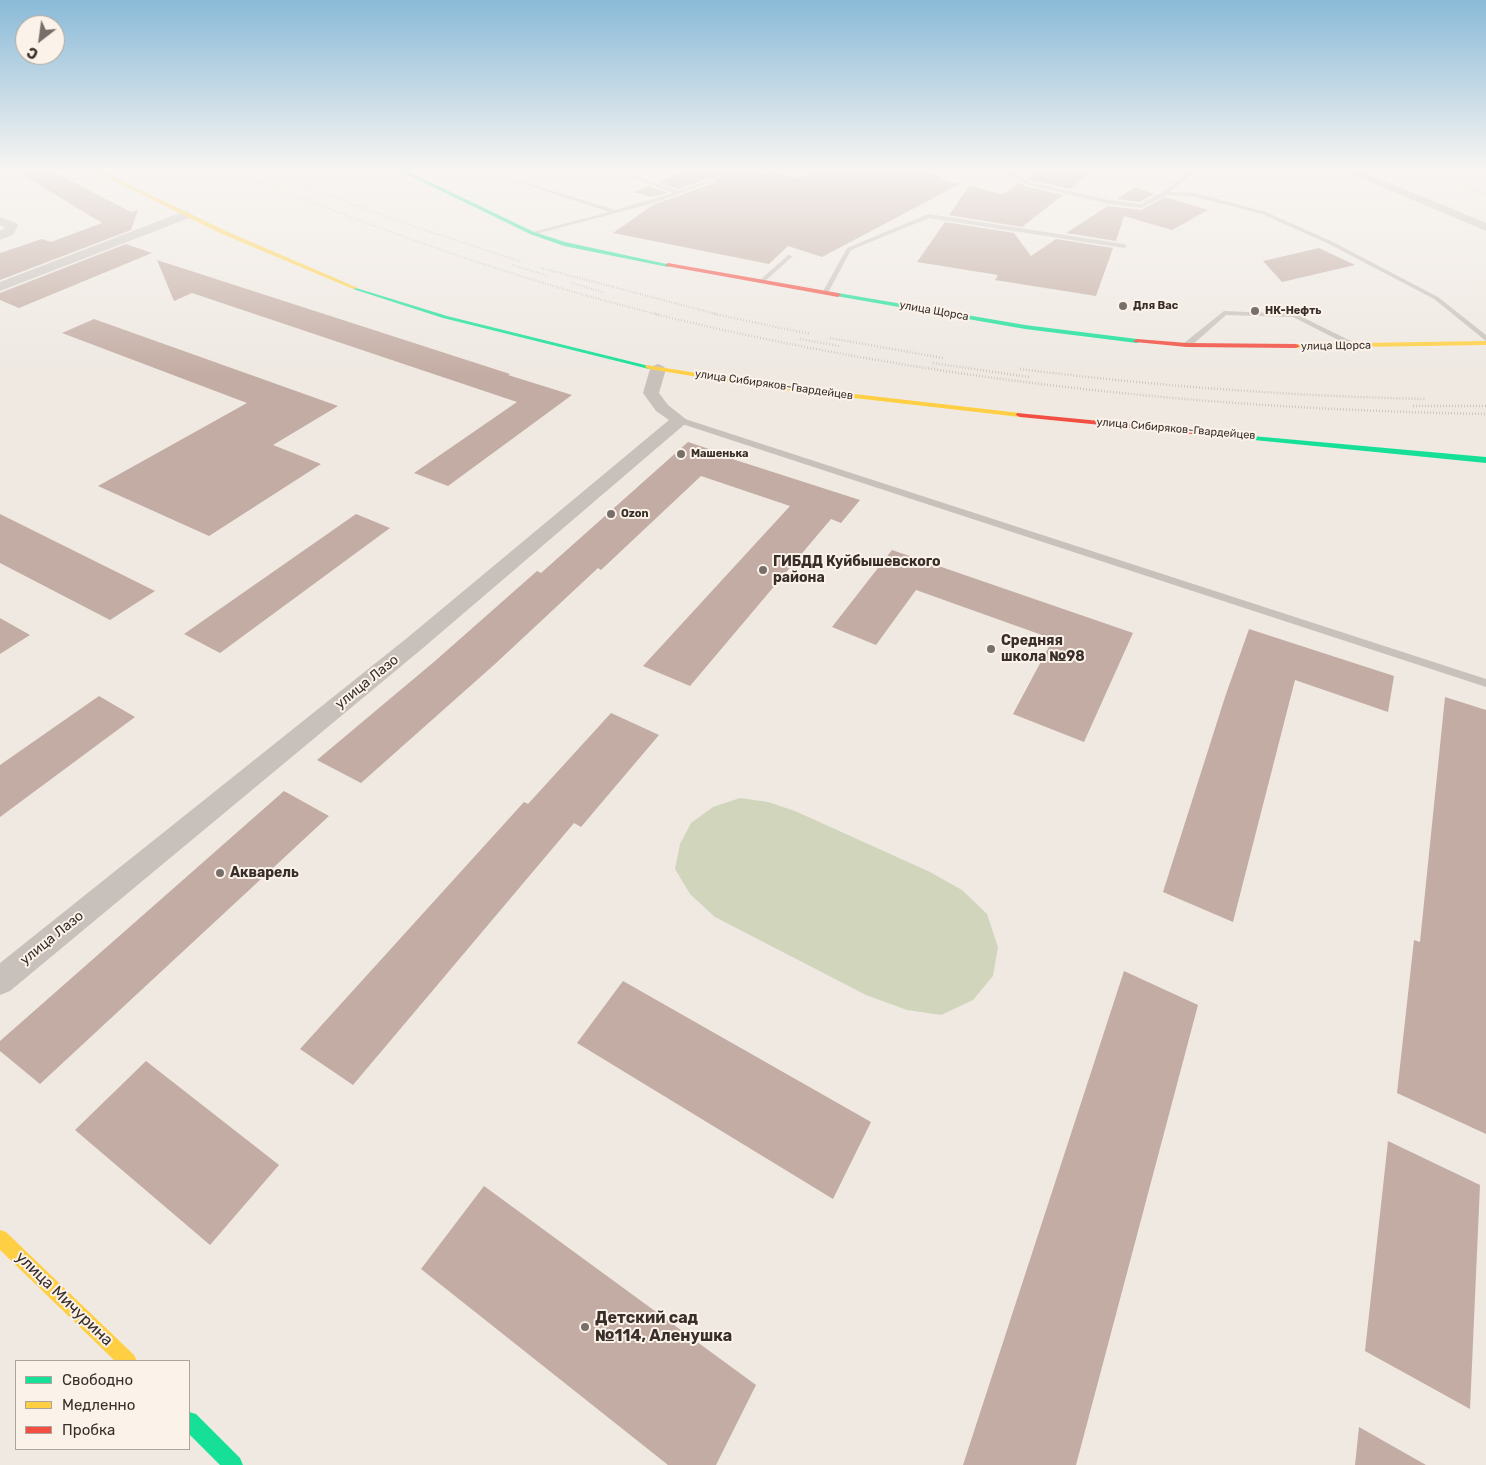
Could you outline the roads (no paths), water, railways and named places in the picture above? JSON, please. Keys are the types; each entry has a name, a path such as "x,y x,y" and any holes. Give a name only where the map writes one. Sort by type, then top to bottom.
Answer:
{"street":[{"path":"0,287 125,238"},
{"name":"улица Сибиряков-Гвардейцев","path":"236,238 289,263 368,293 445,317 658,369 767,386 946,408 1486,460"},
{"name":"улица Щорса","path":"548,238 614,256 825,293 1103,338 1187,345 1265,347 1486,341"},
{"path":"658,369 651,393 662,408 679,420"},
{"name":"улица Лазо","path":"0,980 415,644 526,552 679,420"},
{"name":"улица Мичурина","path":"0,1238 127,1360"},
{"path":"190,1422 233,1465"}],"lane":[{"path":"825,293 849,249 874,238"},
{"path":"1074,238 1124,246"},
{"name":"улица Щорса","path":"1321,238 1436,298 1486,341"},
{"path":"761,282 790,256"},
{"path":"1187,345 1224,313 1294,315 1355,345"},
{"path":"679,420 1486,683"}],"railway":[{"path":"409,238 497,269 660,315"},
{"path":"450,238 522,262"},
{"path":"512,265 548,276"},
{"path":"541,268 720,315"},
{"path":"572,283 605,293"},
{"path":"655,314 861,357 964,374 1068,387 1276,406 1486,414"},
{"path":"714,314 810,334"},
{"path":"830,338 943,358"},
{"path":"800,339 839,346"},
{"path":"933,363 1029,377"},
{"path":"1020,369 1223,389 1426,399"},
{"path":"1413,406 1486,406"}],"place":[{"name":"Для Вас","path":"1123,306"},
{"name":"НК-Нефть","path":"1255,311"},
{"name":"Машенька","path":"681,454"},
{"name":"Ozon","path":"611,514"},
{"name":"ГИБДД Куйбышевского района","path":"763,570"},
{"name":"Средняя школа №98","path":"991,649"},
{"name":"Акварель","path":"220,873"},
{"name":"Детский сад №114, Аленушка","path":"585,1327"}]}
